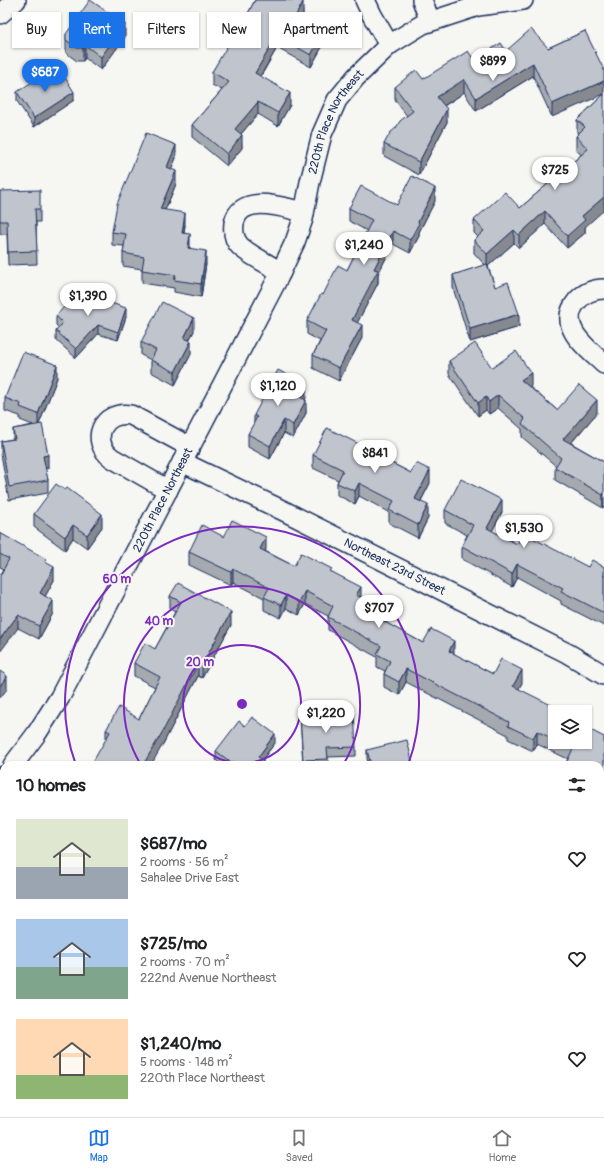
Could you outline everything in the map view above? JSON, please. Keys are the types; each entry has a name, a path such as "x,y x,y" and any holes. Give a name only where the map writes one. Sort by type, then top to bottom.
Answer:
{"street":[{"path":"0,14 16,0"},
{"path":"365,0 389,45"},
{"path":"422,0 430,21"},
{"name":"220th Place Northeast","path":"16,761 37,733 60,697 281,272 295,242 303,219 310,182 322,134 337,100 356,77 389,45 423,24 478,6 523,0"},
{"path":"281,272 244,250 238,244 233,229 235,221 239,213 253,204 262,204 304,212"},
{"path":"604,289 596,289 581,297 575,303 569,319 574,334 604,364"},
{"name":"Northeast 23rd Street","path":"168,490 106,454 100,439 104,424 116,416 123,414 131,416 186,454 284,511 567,653 604,675"}],"building":[{"path":"90,0 108,12 82,12"},
{"path":"255,0 300,0 303,2 298,12 269,12 270,48 255,73 290,93 278,113 258,102 235,129 242,135 227,154 192,125 229,82 212,72 226,48 261,48 261,12 249,12"},
{"path":"531,29 548,48 585,31 604,70 604,81 552,104 533,63 476,98 464,79 437,97 447,109 419,162 384,144 390,133 396,128 400,121 413,111 395,87 416,70 423,79 468,51 474,60 501,43 506,51"},
{"path":"69,30 69,42 66,40 66,34"},
{"path":"89,48 108,48 101,57"},
{"path":"298,48 315,48 311,55"},
{"path":"61,71 74,92 34,118 17,92 44,74 48,80"},
{"path":"604,94 604,197 582,216 585,220 567,236 545,211 519,235 514,230 487,254 474,240 484,231 474,220 505,192 520,208 588,149 576,136 585,127 577,120"},
{"path":"146,133 176,145 167,167 176,171 160,209 185,213 182,233 190,234 188,248 206,251 201,284 174,280 176,275 142,270 144,257 123,253 126,234 112,232 117,204"},
{"path":"412,176 435,188 410,240 393,231 374,269 378,270 352,320 362,325 339,368 313,355 326,331 307,321 321,294 323,295 338,265 347,270 372,220 349,208 361,186 397,205"},
{"path":"40,190 40,209 35,209 37,251 8,252 7,221 0,221 0,191"},
{"path":"487,264 495,287 508,282 519,314 470,329 453,275"},
{"path":"81,288 90,296 126,308 118,332 98,325 76,349 56,331 63,323 56,316"},
{"path":"162,302 194,318 184,338 191,341 175,372 151,360 156,350 141,342"},
{"path":"475,343 492,368 516,351 531,373 521,380 557,410 579,385 597,400 563,439 604,462 603,495 555,467 561,458 522,424 525,419 498,395 489,402 486,397 478,403 449,361"},
{"path":"23,352 57,365 38,414 20,407 21,404 5,398"},
{"path":"278,370 306,385 300,397 306,400 293,425 284,420 270,446 248,434 257,417 254,415"},
{"path":"42,424 48,455 43,456 48,480 9,487 1,441 15,439 13,429"},
{"path":"327,428 367,448 366,450 411,473 416,463 430,470 415,499 428,505 418,525 389,510 394,501 359,483 355,491 337,483 343,470 313,455"},
{"path":"461,479 502,500 487,528 517,544 523,533 588,567 592,560 604,567 604,613 561,591 563,588 517,564 512,574 462,546 473,525 445,510"},
{"path":"56,484 65,490 67,488 102,514 87,535 73,525 65,537 34,514"},
{"path":"232,520 266,537 260,549 294,566 301,553 332,569 330,571 361,587 356,595 386,611 381,620 423,643 431,629 454,641 449,651 493,674 501,659 522,670 513,686 551,705 548,705 548,736 537,731 533,738 508,726 509,722 406,669 399,682 384,674 390,661 377,654 381,646 328,617 333,606 305,591 299,602 286,595 281,605 264,597 269,588 233,569 231,572 189,552 202,525 224,537"},
{"path":"0,533 46,559 45,562 54,567 40,593 53,601 39,626 18,615 0,639 0,576 9,559 0,554"},
{"path":"178,583 231,612 202,665 198,663 163,731 145,761 93,761 110,732 106,730 119,707 139,719 160,677 134,663 145,643 155,649 181,602 170,596"},
{"path":"0,671 7,676 0,686"},
{"path":"354,713 356,747 327,748 328,759 303,760 300,716"},
{"path":"252,717 275,734 258,757 262,761 229,761 216,751 239,721 245,726"},
{"path":"592,731 604,737 604,761 567,761 573,749 592,749"},
{"path":"407,740 412,761 370,761 367,750"}]}
